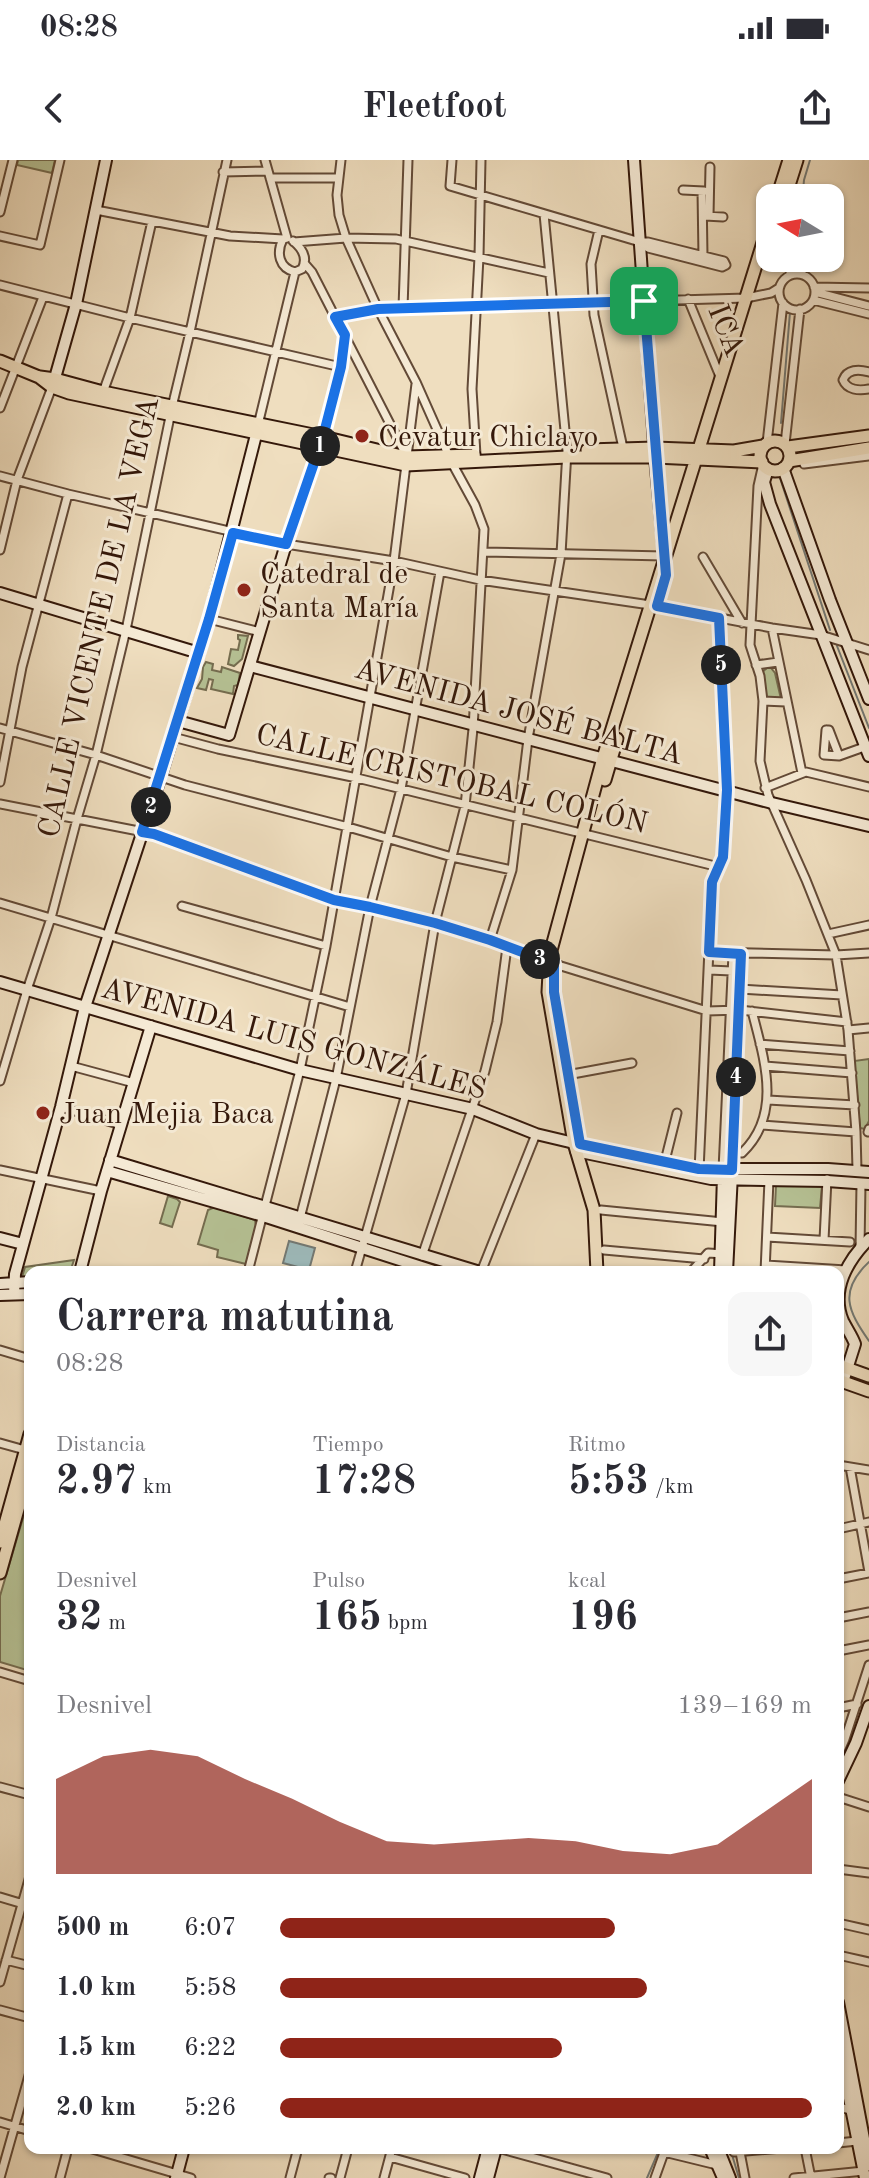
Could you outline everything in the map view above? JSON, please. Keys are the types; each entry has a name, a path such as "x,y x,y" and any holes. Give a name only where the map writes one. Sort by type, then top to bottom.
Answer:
{"main road":[{"path":"54,383 76,304 106,160"},
{"path":"634,160 665,565"},
{"path":"781,184 789,160"},
{"path":"789,184 797,160"},
{"path":"665,565 756,272"},
{"path":"597,1266 596,1222 578,1148 548,992 557,926 721,379 760,272"},
{"path":"0,361 54,383 102,396 406,461 567,454 623,448 655,452"},
{"path":"14,1288 85,1007 199,653 233,533 257,429"},
{"path":"701,454 747,450 776,441 786,446 869,436"},
{"path":"229,735 286,544 321,442"},
{"path":"765,445 760,454 764,465 765,489 869,756"},
{"path":"786,446 790,456 786,465 868,696"},
{"path":"450,459 476,455 655,452 701,454 764,465 773,470 869,448"},
{"path":"661,530 667,534 674,533"},
{"path":"0,593 199,653"},
{"name":"AVENIDA JOSÉ BALTA","path":"250,666 869,826"},
{"name":"CALLE CRISTOBAL COLÓN","path":"178,721 229,735"},
{"path":"552,963 578,1148 601,1210 605,1266"},
{"name":"AVENIDA LUIS GONZÁLES","path":"0,982 300,1070 473,1109 578,1148 699,1173 728,1175"},
{"path":"82,1266 151,1026"},
{"path":"109,1166 420,1261 447,1266"},
{"path":"728,1175 828,1169 869,1172"},
{"path":"728,1175 865,1184"},
{"path":"726,1266 723,1222 728,1175"},
{"path":"722,1266 725,1254 728,1175"},
{"path":"0,1238 23,1244"},
{"path":"844,1278 855,1245 869,1239"},
{"path":"420,1261 428,1266"},
{"path":"0,1284 24,1292"},
{"path":"0,1295 24,1284"},
{"path":"844,1327 855,1344 844,1365"},
{"path":"844,1367 869,1376"},
{"path":"844,1382 869,1391"},
{"path":"0,1542 24,1454"},
{"path":"0,1573 24,1493"},
{"path":"844,1768 856,1743 863,1705"},
{"path":"845,2074 857,2141 866,2171"},
{"path":"845,2074 866,2171"},
{"path":"177,2176 182,2154"},
{"path":"480,2178 486,2154"},
{"path":"488,2178 495,2154"},
{"path":"712,2154 723,2178"},
{"path":"720,2154 730,2178"}],"street":[{"path":"0,212 3,189 13,160"},
{"path":"0,236 40,245 60,160"},
{"name":"CALLE VICENTE DE LA VEGA","path":"0,1081 51,918 96,755 126,630 227,160"},
{"path":"265,160 288,240 303,252 305,264 345,335 406,461"},
{"path":"341,160 339,215 346,238 484,529 465,806 435,923 406,1094 357,1266"},
{"path":"403,308 408,160"},
{"path":"452,160 450,186 640,242 724,261 725,267 648,248 640,242"},
{"path":"476,455 472,389 481,160"},
{"path":"703,256 710,167"},
{"path":"223,172 338,178"},
{"path":"683,190 706,191"},
{"path":"96,210 230,236 288,240 404,240 549,273"},
{"path":"490,940 512,870 528,739 561,554 567,454 544,214"},
{"path":"706,216 723,217"},
{"path":"102,396 130,318 152,221"},
{"path":"599,230 591,264 593,302 623,448"},
{"path":"288,240 280,246 281,261 287,270 295,272 305,264"},
{"path":"257,429 295,272"},
{"path":"335,317 378,309 750,297 771,293 781,296 790,308 800,309 810,304 814,293 809,279 802,274 785,278 781,296 765,445"},
{"path":"0,285 341,367"},
{"path":"814,293 869,288"},
{"path":"814,293 869,306"},
{"path":"814,293 869,314"},
{"path":"0,408 43,297"},
{"name":"ICA","path":"688,299 721,379"},
{"path":"786,446 800,309"},
{"path":"321,442 341,367 345,335"},
{"path":"869,372 852,371 843,380 852,388 869,389"},
{"path":"250,1266 300,1070 326,946 394,561 416,382"},
{"path":"0,550 17,480 54,383"},
{"path":"786,465 869,456"},
{"path":"764,465 758,486 746,623 763,701 759,748 765,788 836,955 848,1026 857,1170"},
{"path":"0,476 286,544 394,561 480,580 821,635 869,650"},
{"path":"0,782 4,730 68,494"},
{"path":"483,552 561,554 665,565"},
{"path":"703,557 746,623"},
{"path":"299,1223 336,1079 370,907 401,789 440,572"},
{"path":"699,1173 712,882 723,857 727,790 719,618"},
{"path":"209,619 260,632"},
{"path":"772,628 802,773"},
{"path":"756,665 778,662"},
{"path":"763,701 786,702"},
{"path":"4,730 96,755 185,785 452,857 512,870"},
{"path":"839,756 829,730 826,730 824,755 839,756 867,746"},
{"path":"225,750 229,735"},
{"name":"CALLE CRISTOBAL COLÓN","path":"173,737 586,833 718,869"},
{"path":"765,788 806,772 869,787"},
{"path":"0,804 154,834 334,900 435,923 707,1011 752,1011 869,1028"},
{"path":"0,903 350,1007"},
{"path":"182,906 326,946"},
{"path":"828,934 869,925"},
{"path":"420,1261 473,1109 497,1022 507,947"},
{"path":"709,952 868,953 869,962"},
{"path":"728,1175 733,1152 735,1010 732,971 737,954"},
{"path":"728,1175 735,1010 740,989 737,954"},
{"path":"709,970 732,971"},
{"path":"740,989 842,995"},
{"path":"733,1152 742,1153 747,1148 761,1125 768,1100 765,1066 752,1011"},
{"path":"760,1044 850,1051"},
{"path":"567,1075 632,1063"},
{"path":"71,1066 134,1083"},
{"path":"765,1066 852,1073"},
{"path":"768,1100 855,1105"},
{"path":"61,1107 121,1125"},
{"path":"664,1166 677,1113"},
{"path":"761,1125 869,1131"},
{"path":"482,1266 536,1134"},
{"path":"824,1240 828,1169"},
{"path":"0,1170 101,1191"},
{"path":"766,1266 769,1180"},
{"path":"767,1237 855,1245 865,1184"},
{"path":"601,1210 723,1222"},
{"path":"604,1250 704,1259"},
{"path":"697,1266 708,1253 725,1254"},
{"path":"0,1350 24,1357"},
{"path":"0,1443 24,1450"},
{"path":"844,1466 869,1470"},
{"path":"844,1578 869,1572 864,1523 850,1467"},
{"path":"844,1528 864,1523"},
{"path":"844,1617 869,1612"},
{"path":"844,1650 869,1645"},
{"path":"844,1743 863,1705 869,1665"},
{"path":"0,1672 24,1679"},
{"path":"0,1787 24,1793"},
{"path":"844,1799 869,1807"},
{"path":"844,1870 869,1873"},
{"path":"0,1897 24,1904"},
{"path":"0,1982 24,1910"},
{"path":"844,1924 869,1930"},
{"path":"844,1956 869,1962"},
{"path":"6,1960 24,1964"},
{"path":"0,2010 24,2016"},
{"path":"0,2178 24,2092"},
{"path":"844,2109 851,2110"},
{"path":"0,2122 24,2129"},
{"path":"844,2142 857,2141"},
{"path":"60,2178 66,2154"},
{"path":"108,2154 191,2178"},
{"path":"290,2178 296,2154"},
{"path":"340,2178 346,2154"},
{"path":"384,2178 390,2154"},
{"path":"397,2154 465,2178"},
{"path":"516,2154 582,2175 607,2178"},
{"path":"655,2178 664,2154"},
{"path":"679,2154 717,2165"},
{"path":"738,2154 745,2178"},
{"path":"806,2154 810,2177"},
{"path":"794,2178 866,2171"}],"green space":[{"path":"18,160 55,160 52,173 17,165"},
{"path":"238,635 248,636 242,659 234,666 228,664 231,649 238,650"},
{"path":"206,662 213,664 212,670 221,672 222,667 240,673 233,694 211,689 213,680 209,679 206,690 197,688"},
{"path":"767,668 775,673 781,699 766,698 761,673"},
{"path":"869,1059 869,1121 865,1129 860,1128 854,1061"},
{"path":"776,1185 822,1186 820,1208 775,1206"},
{"path":"168,1196 180,1202 172,1227 160,1223"},
{"path":"215,1207 255,1220 246,1264 217,1257 218,1250 198,1244 208,1210"},
{"path":"74,1260 72,1266 32,1266"},
{"path":"24,1514 24,1669 0,1662 0,1596"}],"water":[{"path":"289,1241 315,1248 310,1266 283,1263"}],"waterway":[{"path":"804,184 810,160"},
{"path":"781,423 790,312"},
{"path":"779,475 830,630"},
{"path":"837,646 869,728"},
{"path":"869,1262 859,1272 850,1292 852,1310 869,1341"},
{"path":"647,2178 657,2154"},
{"path":"732,2154 739,2178"}],"place":[{"name":"Cevatur Chiclayo","path":"362,436"},
{"name":"Catedral de Santa María","path":"244,590"},
{"name":"Juan Mejia Baca","path":"43,1113"}],"route":[{"path":"644,301 666,575 657,606 719,618 727,790 723,857 712,882 709,952 741,954 732,1170 699,1169 580,1144 554,992 554,964 435,923 334,900 142,832 233,533 286,544 323,437 341,367 345,335 335,317 378,309 644,301"}]}
